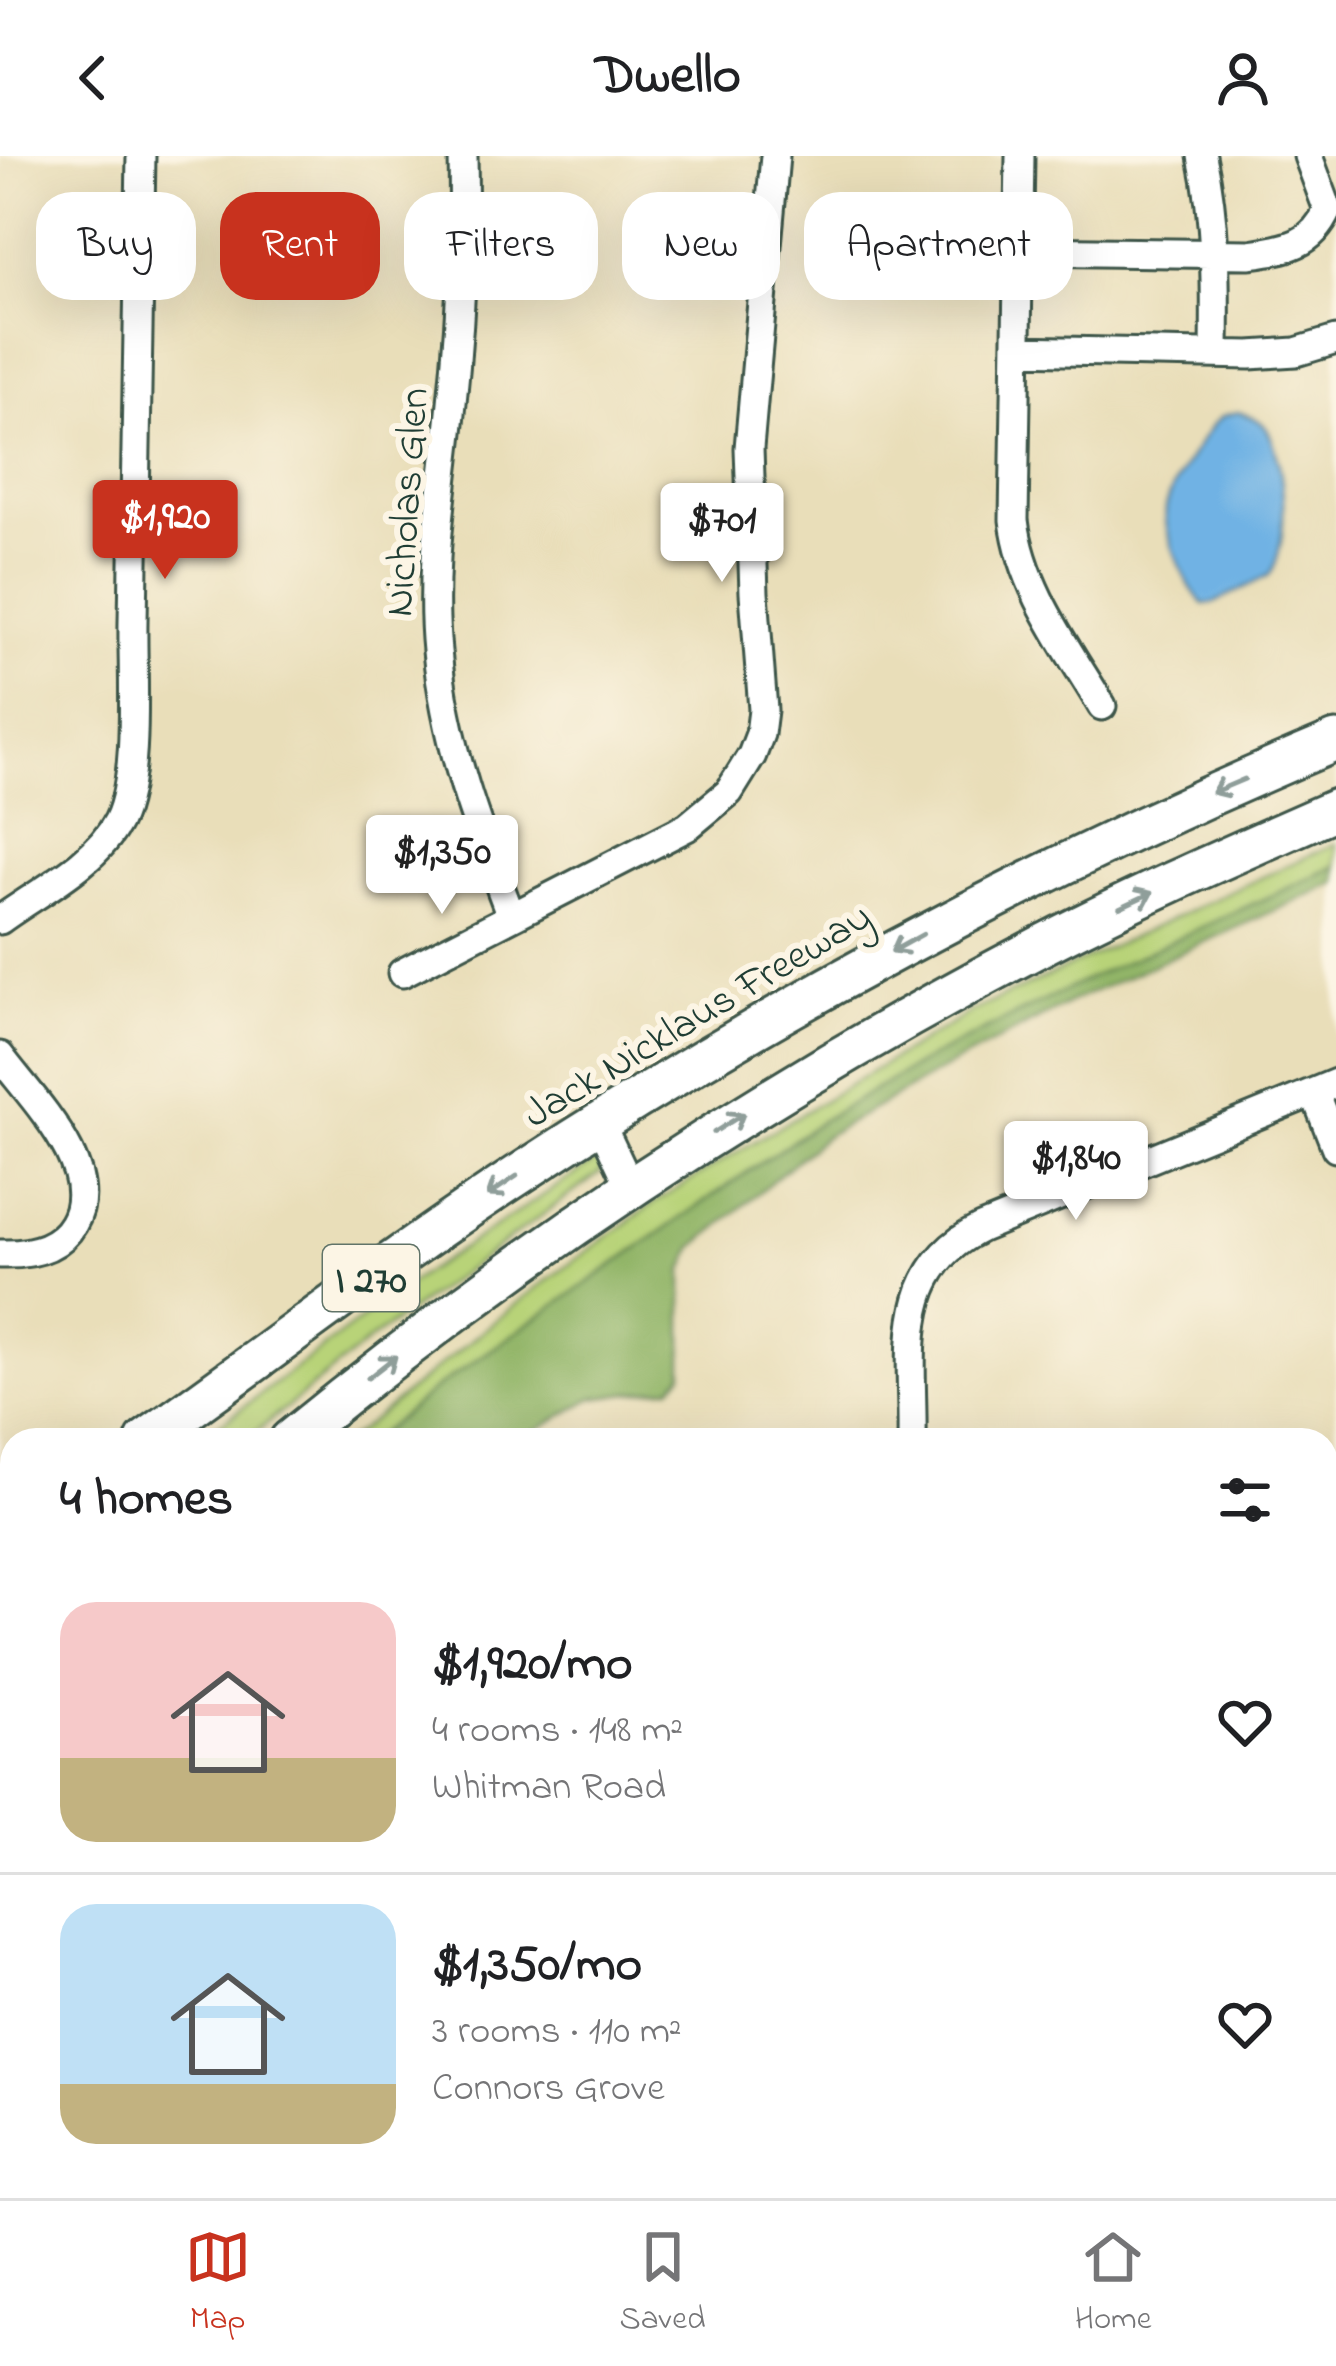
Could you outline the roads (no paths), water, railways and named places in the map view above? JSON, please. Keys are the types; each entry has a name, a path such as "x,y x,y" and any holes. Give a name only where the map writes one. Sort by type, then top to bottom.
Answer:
{"highway":[{"name":"Jack Nicklaus Freeway","path":"163,1428 418,1244 600,1122 731,1042 970,909 1180,807 1336,741"},
{"name":"I 270","path":"305,1428 460,1306 630,1186 829,1062 1031,951 1336,809"}],"street":[{"path":"0,920 101,843 117,824 130,777 141,156"},
{"name":"Nicholas Glen","path":"463,156 462,310 435,553 437,650 454,756 511,916"},
{"path":"402,974 702,817 740,777 760,734 763,710 749,448 775,156"},
{"path":"1020,156 1020,192"},
{"path":"1202,156 1217,250 1215,352"},
{"path":"1073,251 1250,254 1306,242 1328,210 1308,156"},
{"path":"1019,300 1017,551 1033,589 1102,706"},
{"path":"1017,350 1250,356 1296,352 1336,340"},
{"path":"0,1056 72,1155 82,1181 76,1219 58,1241 41,1250 0,1254"},
{"path":"913,1428 919,1289 945,1250 981,1228 1325,1087 1336,1148"},
{"path":"600,1122 630,1186"}],"water":[{"path":"1238,412 1263,425 1275,447 1283,505 1280,545 1269,575 1204,604 1177,559 1166,508 1180,474 1206,434 1220,418"}]}
